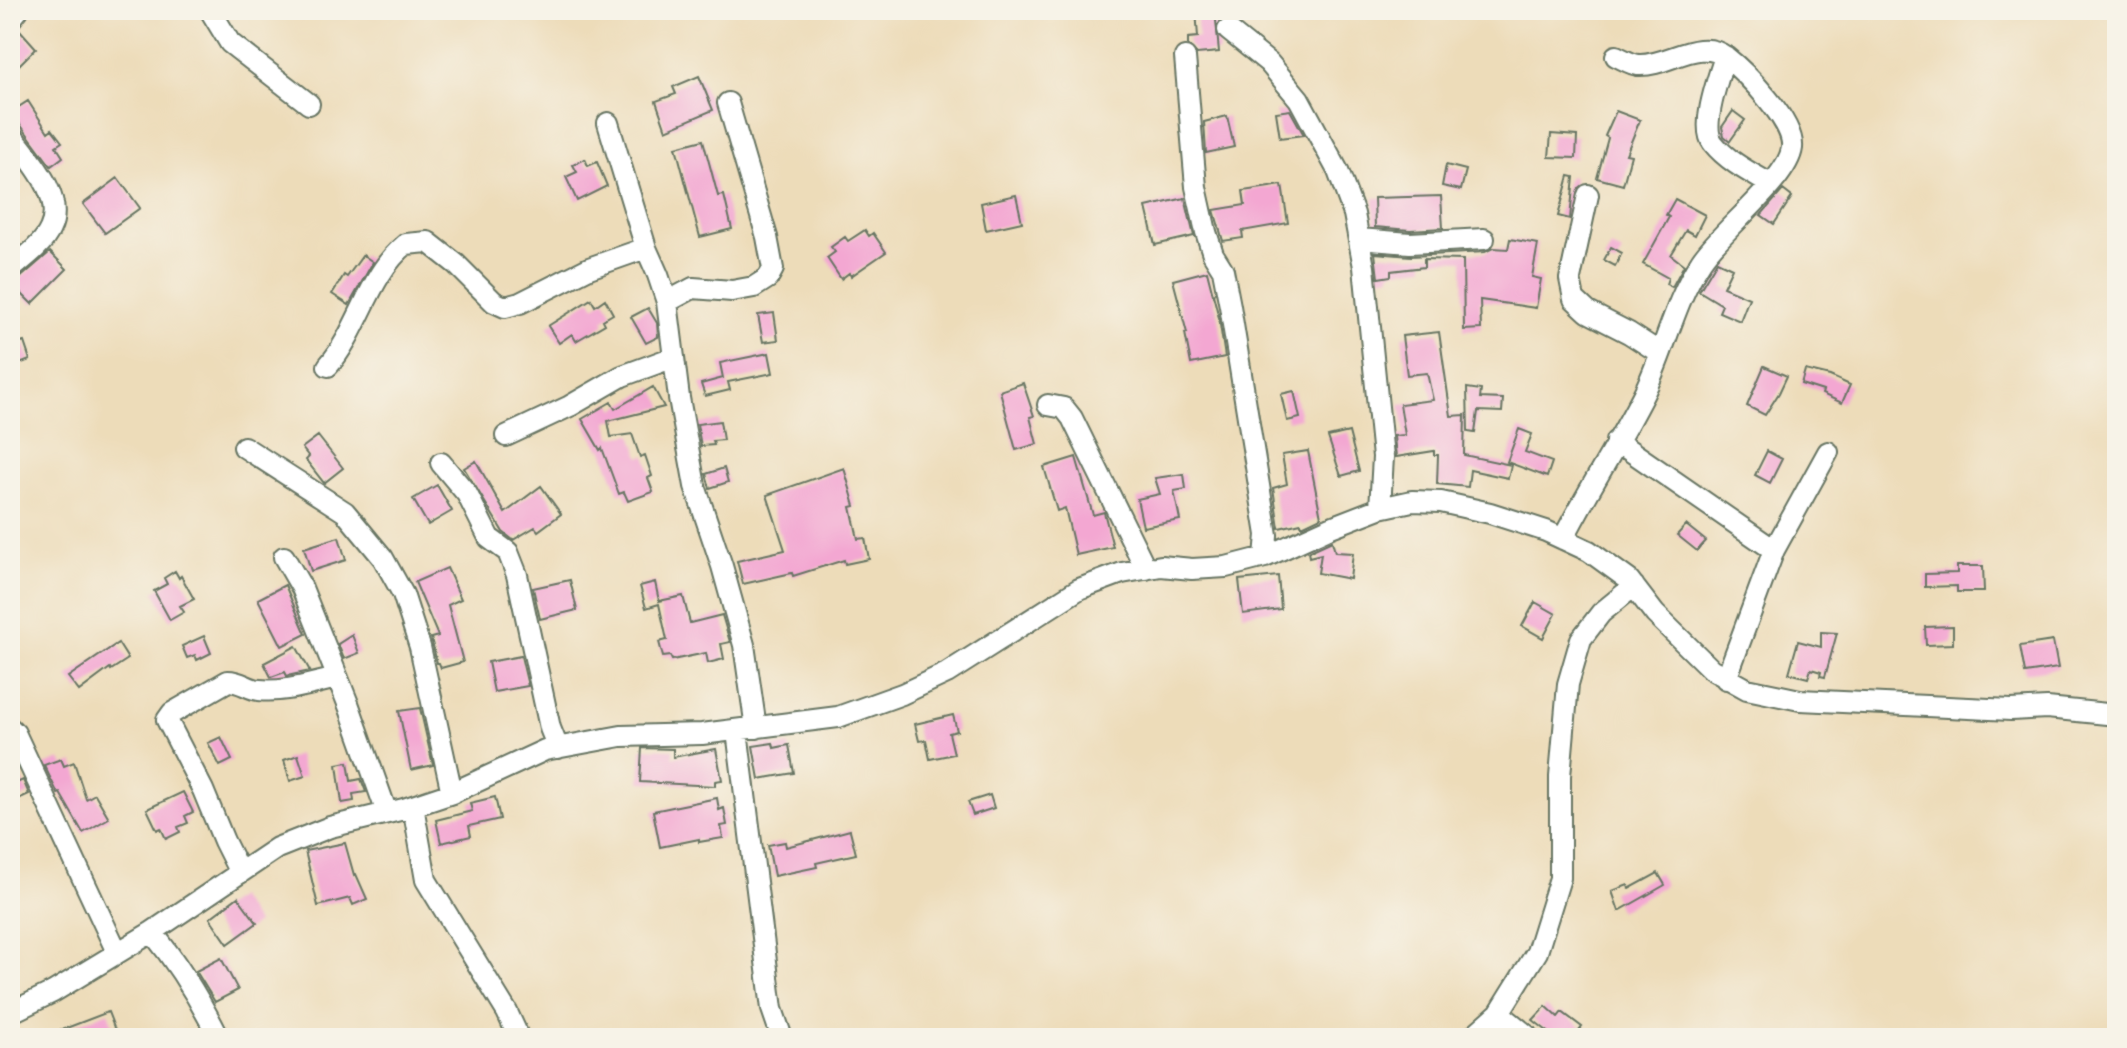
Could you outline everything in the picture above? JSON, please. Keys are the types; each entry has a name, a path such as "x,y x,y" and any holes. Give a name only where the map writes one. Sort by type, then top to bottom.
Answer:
{"street":[{"path":"10,20 18,10"},
{"path":"210,10 230,43 309,104"},
{"path":"1228,30 1269,63 1299,99 1338,171 1354,214 1364,267 1383,457 1380,508"},
{"path":"1563,539 1643,394 1683,291 1702,258 1770,184 1790,157 1793,144 1791,134 1770,102 1725,56 1714,50 1699,50 1649,65 1634,65 1616,56"},
{"path":"1725,56 1713,96 1708,133 1712,143 1739,167 1770,184"},
{"path":"1185,57 1196,187 1213,254 1223,270 1230,306 1267,535 1265,557"},
{"path":"667,302 693,288 732,291 754,287 768,278 773,269 767,237 728,103"},
{"path":"608,123 646,248 667,302 695,486 744,645 746,729 772,1009 782,1038"},
{"path":"10,133 47,187 54,216 44,239 10,270"},
{"path":"1588,195 1570,279 1574,299 1588,312 1660,353"},
{"path":"1359,239 1410,243 1484,239"},
{"path":"328,366 339,353 386,265 406,244 428,242 456,264 494,302 505,307 520,303 589,268 646,248"},
{"path":"506,436 570,406 622,376 674,357"},
{"path":"1048,405 1064,408 1072,418 1146,569"},
{"path":"1616,441 1774,550"},
{"path":"244,447 345,512 383,558 403,594 420,647 452,793"},
{"path":"1726,679 1774,550 1828,452"},
{"path":"441,463 467,494 489,538 508,552 517,575 550,728 558,748"},
{"path":"10,1013 53,992 152,932 277,848 330,827 452,793 545,750 621,736 746,729 838,717 902,694 947,673 1079,589 1122,573 1161,566 1192,569 1226,567 1265,557 1380,508 1412,501 1441,502 1490,513 1589,551 1634,586 1655,614 1711,669 1747,689 1800,700 2011,710 2047,708 2117,715"},
{"path":"284,557 302,588 387,813"},
{"path":"1471,1038 1499,1013 1537,952 1560,878 1561,760 1568,684 1581,639 1601,613 1634,586"},
{"path":"240,873 167,720 172,713 228,681 238,681 254,690 275,691 338,678"},
{"path":"10,728 117,952"},
{"path":"413,806 426,880 507,1012 519,1038"},
{"path":"152,932 172,956 198,997 219,1038"},
{"path":"1499,1013 1530,1038"}],"building":[{"path":"1196,10 1215,10 1219,52 1197,54 1188,45 1188,38 1198,37"},
{"path":"19,29 36,48 18,66 10,57 10,34"},
{"path":"699,76 713,110 666,130 656,101 676,94 673,87"},
{"path":"28,101 48,132 52,129 62,142 56,146 63,157 51,166 11,112"},
{"path":"1290,110 1304,135 1280,138 1276,112"},
{"path":"1616,111 1640,120 1626,154 1631,155 1623,185 1597,178 1608,138 1605,136"},
{"path":"1733,111 1745,120 1730,141 1724,136 1722,127"},
{"path":"1227,116 1234,147 1206,153 1204,122"},
{"path":"1551,134 1577,136 1576,158 1549,157"},
{"path":"703,140 718,196 724,195 732,229 700,237 676,147"},
{"path":"585,159 588,166 597,162 607,186 577,201 566,177 577,172 573,165"},
{"path":"1446,165 1466,170 1461,190 1442,186"},
{"path":"1569,176 1574,177 1570,219 1558,216"},
{"path":"118,178 140,208 105,233 83,204"},
{"path":"1282,185 1288,223 1242,231 1243,238 1223,241 1214,210 1245,205 1243,191"},
{"path":"1783,190 1792,197 1774,224 1761,215"},
{"path":"1016,195 1022,222 986,230 981,203"},
{"path":"1441,196 1443,228 1410,230 1375,227 1374,198"},
{"path":"1185,198 1194,236 1155,245 1146,207"},
{"path":"1675,199 1705,215 1695,235 1686,230 1671,255 1684,265 1672,287 1666,284 1668,278 1643,264 1669,217 1666,215"},
{"path":"865,230 869,236 873,233 886,252 851,276 849,273 841,279 827,258 835,252 831,247 845,237 848,241"},
{"path":"1510,239 1538,244 1532,277 1541,279 1536,308 1480,300 1481,329 1464,330 1463,260 1424,259 1424,267 1391,271 1391,276 1378,278 1375,253 1411,256 1485,252 1493,248 1508,249"},
{"path":"1611,247 1622,253 1615,266 1604,260"},
{"path":"50,252 67,269 32,304 11,283"},
{"path":"363,255 373,262 349,305 332,294 344,275 347,277"},
{"path":"1717,261 1732,268 1723,287 1749,298 1740,321 1719,312 1722,305 1699,291"},
{"path":"1207,271 1225,357 1191,364 1187,333 1173,280"},
{"path":"591,299 595,306 605,299 613,314 603,320 605,324 576,341 572,334 559,343 548,326"},
{"path":"648,308 657,323 658,337 646,343 631,317"},
{"path":"774,313 778,340 763,342 758,315"},
{"path":"1439,332 1451,416 1465,415 1464,455 1511,465 1508,478 1470,470 1468,487 1437,484 1438,455 1434,455 1434,451 1396,457 1394,436 1405,435 1400,404 1433,400 1427,373 1407,375 1402,336"},
{"path":"24,342 30,360 17,365 11,346"},
{"path":"769,353 773,373 728,382 730,390 705,396 701,384 723,378 720,363"},
{"path":"1764,366 1787,376 1765,415 1747,406"},
{"path":"1805,370 1850,385 1842,403 1822,394 1823,391 1801,384"},
{"path":"1023,383 1034,416 1030,417 1037,444 1016,450 1000,391"},
{"path":"653,387 664,407 608,421 611,437 632,434 640,457 645,455 652,476 648,478 653,492 628,501 624,492 619,494 602,448 600,450 582,419 611,402 615,409"},
{"path":"1467,388 1481,390 1480,398 1503,399 1502,412 1478,411 1475,433 1468,432"},
{"path":"1294,391 1300,418 1287,421 1281,394"},
{"path":"720,421 723,440 713,441 714,445 701,446 697,424"},
{"path":"1519,429 1532,434 1525,452 1552,462 1547,477 1507,462"},
{"path":"1349,432 1359,471 1341,476 1328,437"},
{"path":"318,436 343,468 324,483 306,460 309,457 302,448"},
{"path":"1308,451 1321,517 1302,526 1301,523 1279,528 1273,488 1287,484 1282,455"},
{"path":"1767,451 1782,459 1770,483 1755,475"},
{"path":"1076,457 1093,515 1104,512 1113,547 1076,555 1065,508 1057,511 1044,467"},
{"path":"476,461 505,513 541,486 561,514 538,531 535,527 513,540 503,532 464,468"},
{"path":"724,468 728,482 710,488 706,474"},
{"path":"844,468 855,506 851,507 858,539 865,538 869,559 845,564 844,560 793,576 792,573 743,584 737,561 785,550 767,495"},
{"path":"1184,474 1186,489 1174,491 1180,520 1143,527 1137,499 1160,494 1155,478"},
{"path":"437,485 452,511 428,525 413,499"},
{"path":"1686,525 1706,541 1697,551 1677,535"},
{"path":"339,537 346,560 311,571 304,548"},
{"path":"1332,541 1335,552 1353,553 1350,579 1318,573 1321,554 1309,557 1308,552"},
{"path":"1957,566 1983,566 1984,592 1957,592 1957,586 1925,587 1925,574 1957,573"},
{"path":"447,568 461,599 448,605 463,662 441,668 431,638 438,636 415,582"},
{"path":"175,571 194,599 180,606 184,612 170,620 154,591 167,584 164,578"},
{"path":"1278,576 1281,609 1243,614 1239,580"},
{"path":"570,580 577,610 540,619 533,588"},
{"path":"655,582 659,601 683,596 690,623 722,615 730,642 721,644 724,659 708,663 706,653 672,660 670,656 663,657 659,642 667,640 659,604 646,608 640,586"},
{"path":"285,585 306,634 282,646 258,599"},
{"path":"1535,602 1556,614 1543,638 1522,626"},
{"path":"1953,626 1953,644 1926,645 1925,627"},
{"path":"1821,632 1837,633 1825,677 1811,669 1808,678 1789,673 1798,641 1821,647"},
{"path":"352,635 359,653 344,659 338,644"},
{"path":"204,636 211,653 197,660 195,655 187,658 182,646"},
{"path":"2053,641 2058,668 2025,673 2020,646"},
{"path":"118,643 128,659 79,691 68,677"},
{"path":"296,646 310,671 287,676 285,672 271,677 264,663"},
{"path":"521,656 528,686 494,692 488,662"},
{"path":"420,708 433,765 411,770 399,711"},
{"path":"953,715 957,731 949,733 954,754 930,759 926,740 919,741 915,724"},
{"path":"221,737 232,760 220,766 208,743"},
{"path":"773,743 774,748 789,745 794,773 759,779 753,746"},
{"path":"642,748 673,749 673,757 716,749 722,780 715,781 715,786 640,782"},
{"path":"298,755 305,776 290,781 284,760"},
{"path":"61,759 64,766 74,762 86,799 95,794 109,818 83,833 44,765"},
{"path":"348,762 351,781 361,779 366,792 353,794 354,801 342,803 337,764"},
{"path":"23,780 29,794 10,803 10,786"},
{"path":"183,792 193,812 185,816 188,823 178,827 180,832 166,839 161,828 157,830 147,809"},
{"path":"990,795 994,808 973,815 968,802"},
{"path":"495,797 500,819 469,826 471,836 441,843 436,820 472,811 470,803"},
{"path":"717,798 719,810 724,808 727,825 721,826 723,838 699,842 699,839 660,847 653,811"},
{"path":"850,830 856,854 816,863 817,867 774,876 768,845 785,842 786,847"},
{"path":"345,843 354,875 367,899 353,905 350,898 318,906 305,851"},
{"path":"1658,873 1665,885 1619,911 1612,891 1628,885 1629,889"},
{"path":"238,897 257,923 228,944 210,918"},
{"path":"221,958 238,990 215,1002 196,971"},
{"path":"1546,1006 1558,1017 1562,1012 1582,1027 1574,1038 1556,1038 1533,1020"},
{"path":"108,1012 118,1038 43,1038 43,1037"}]}
